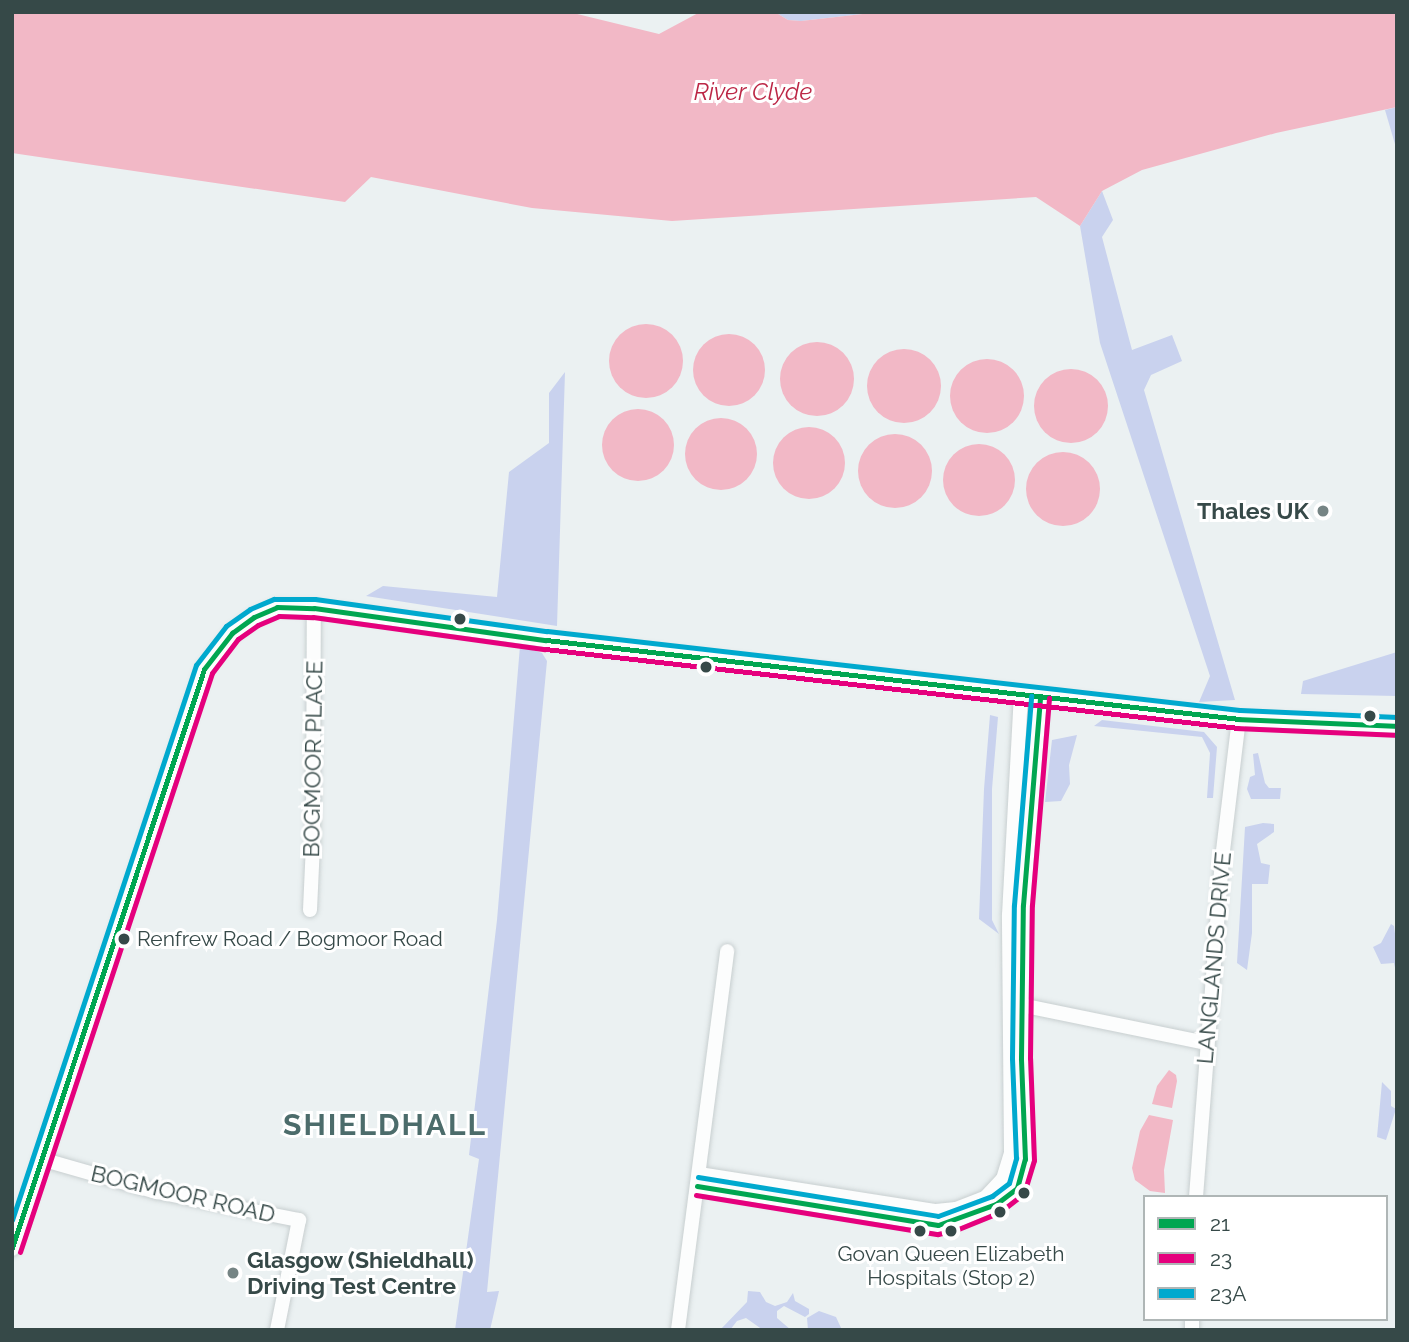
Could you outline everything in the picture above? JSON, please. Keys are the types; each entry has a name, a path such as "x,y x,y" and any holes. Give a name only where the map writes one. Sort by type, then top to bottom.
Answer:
{"street":[{"path":"12,1249 204,668 232,633 254,617 277,607 314,608 546,640 1021,696 1239,719 1397,726"},
{"name":"BOGMOOR PLACE","path":"310,910 313,843 314,608"},
{"path":"1015,1004 1009,915 1021,696"},
{"path":"698,1180 787,1186 927,1211 956,1209 985,1198 1003,1179 1011,1153 1015,1004 1029,796 1040,698"},
{"name":"LANGLANDS DRIVE","path":"1196,1195 1206,1043 1227,810 1239,719"},
{"path":"678,1330 727,951"},
{"path":"1015,1004 1206,1043"},
{"name":"BOGMOOR ROAD","path":"41,1159 158,1192 299,1220 277,1330"}],"shaded area":[{"path":"775,12 880,12 801,21 788,20"},
{"path":"1397,107 1397,151 1385,110"},
{"path":"1102,191 1113,220 1102,237 1132,350 1172,335 1182,361 1151,375 1144,390 1235,700 1199,702 1210,676 1100,343 1080,226"},
{"path":"565,372 557,626 366,596 383,586 497,597 509,472 549,443 549,393"},
{"path":"520,646 542,653 547,661 487,1292 499,1291 490,1330 455,1330 479,1159 469,1155 497,920"},
{"path":"1397,652 1397,696 1301,694 1303,681"},
{"path":"990,715 998,717 992,789 992,920 999,934 979,919"},
{"path":"1102,720 1204,732 1217,747 1213,798 1207,798 1210,753 1202,737 1094,726"},
{"path":"1077,735 1069,765 1070,784 1061,801 1045,802 1052,740"},
{"path":"1258,753 1265,783 1269,788 1281,788 1280,799 1251,799 1247,789 1250,777 1255,775 1253,754"},
{"path":"1263,823 1274,824 1274,832 1257,844 1261,863 1270,865 1268,884 1252,884 1252,933 1247,970 1237,963 1245,827"},
{"path":"1391,924 1394,926 1397,949 1397,977 1394,963 1381,964 1373,947 1381,943"},
{"path":"1382,1082 1391,1091 1391,1106 1396,1109 1386,1140 1377,1137"},
{"path":"748,1291 760,1292 766,1302 775,1306 787,1302 793,1293 795,1301 809,1309 809,1314 805,1317 784,1306 777,1311 777,1318 791,1330 763,1330 746,1318 737,1321 730,1330 720,1330 747,1302"},
{"path":"819,1311 836,1317 842,1330 808,1330 807,1318"}],"water":[{"name":"River Clyde","path":"12,12 569,12 659,34 700,12 775,12 788,20 801,21 880,12 1397,12 1397,107 1276,133 1142,170 1102,191 1080,226 1036,197 672,221 532,208 371,177 345,202 12,153"},
{"path":"646,324 667,330 677,340 683,361 677,382 667,392 646,398 625,392 615,382 609,361 615,340 625,330"},
{"path":"736,334 755,344 763,356 763,384 755,396 743,404 722,406 703,396 695,384 693,363 703,344 715,336"},
{"path":"817,342 831,345 843,353 851,365 854,379 851,393 843,405 831,413 817,416 803,413 791,405 783,393 780,379 783,365 791,353 803,345"},
{"path":"904,349 918,352 930,360 938,372 941,386 938,400 930,412 918,420 904,423 890,420 878,412 870,400 867,386 870,372 878,360 890,352"},
{"path":"987,359 1001,362 1013,370 1021,382 1024,396 1021,410 1013,422 1001,430 987,433 973,430 961,422 953,410 950,396 953,382 961,370 973,362"},
{"path":"1071,369 1085,372 1097,380 1105,392 1108,406 1105,420 1097,432 1085,440 1071,443 1057,440 1045,432 1037,420 1034,406 1037,392 1045,380 1057,372"},
{"path":"645,409 664,419 672,431 672,459 664,471 652,479 631,481 612,471 604,459 602,438 612,419 624,411"},
{"path":"721,418 741,424 751,434 757,454 751,474 741,484 721,490 701,484 691,474 685,454 691,434 701,424"},
{"path":"802,427 816,427 835,437 845,456 845,470 835,489 816,499 802,499 783,489 773,470 773,456 783,437"},
{"path":"895,434 909,437 921,445 929,457 932,471 929,485 921,497 909,505 895,508 881,505 869,497 861,485 858,471 861,457 869,445 881,437"},
{"path":"986,444 1005,454 1013,466 1013,494 1005,506 993,514 972,516 953,506 945,494 943,473 953,454 965,446"},
{"path":"1063,452 1077,455 1089,463 1097,475 1100,489 1097,503 1089,515 1077,523 1063,526 1049,523 1037,515 1029,503 1026,489 1029,475 1037,463 1049,455"},
{"path":"1169,1070 1176,1075 1177,1081 1172,1108 1152,1104 1157,1086"},
{"path":"1149,1115 1173,1120 1164,1170 1165,1193 1150,1191 1135,1180 1132,1168 1140,1131"}],"transit line":[{"name":"23A","path":"12,1220 196,665 226,626 250,609 274,599 315,599 547,631 1240,710 1397,717"},
{"name":"21","path":"12,1248 204,669 232,633 254,617 277,607 314,608 546,640 1239,719 1397,726"},
{"name":"23","path":"20,1252 212,673 238,639 258,625 279,616 313,617 545,649 1238,728 1397,735"},
{"name":"23A","path":"698,1177 938,1216 992,1196 1009,1183 1016,1158 1012,1058 1014,905 1031,696"},
{"name":"21","path":"697,1186 938,1225 996,1204 1017,1188 1025,1159 1021,1058 1023,905 1040,697"},
{"name":"23","path":"696,1195 938,1234 956,1230 1000,1212 1024,1193 1034,1160 1030,1058 1032,905 1049,698"}],"place":[{"name":"Thales UK","path":"1323,511"},
{"name":"Renfrew Road / Bogmoor Road","path":"124,939"},
{"name":"Govan Queen Elizabeth Hospitals (Stop 2)","path":"951,1231"},
{"name":"Glasgow (Shieldhall) Driving Test Centre","path":"233,1273"}],"district":[{"name":"SHIELDHALL","path":"385,1125"}]}
